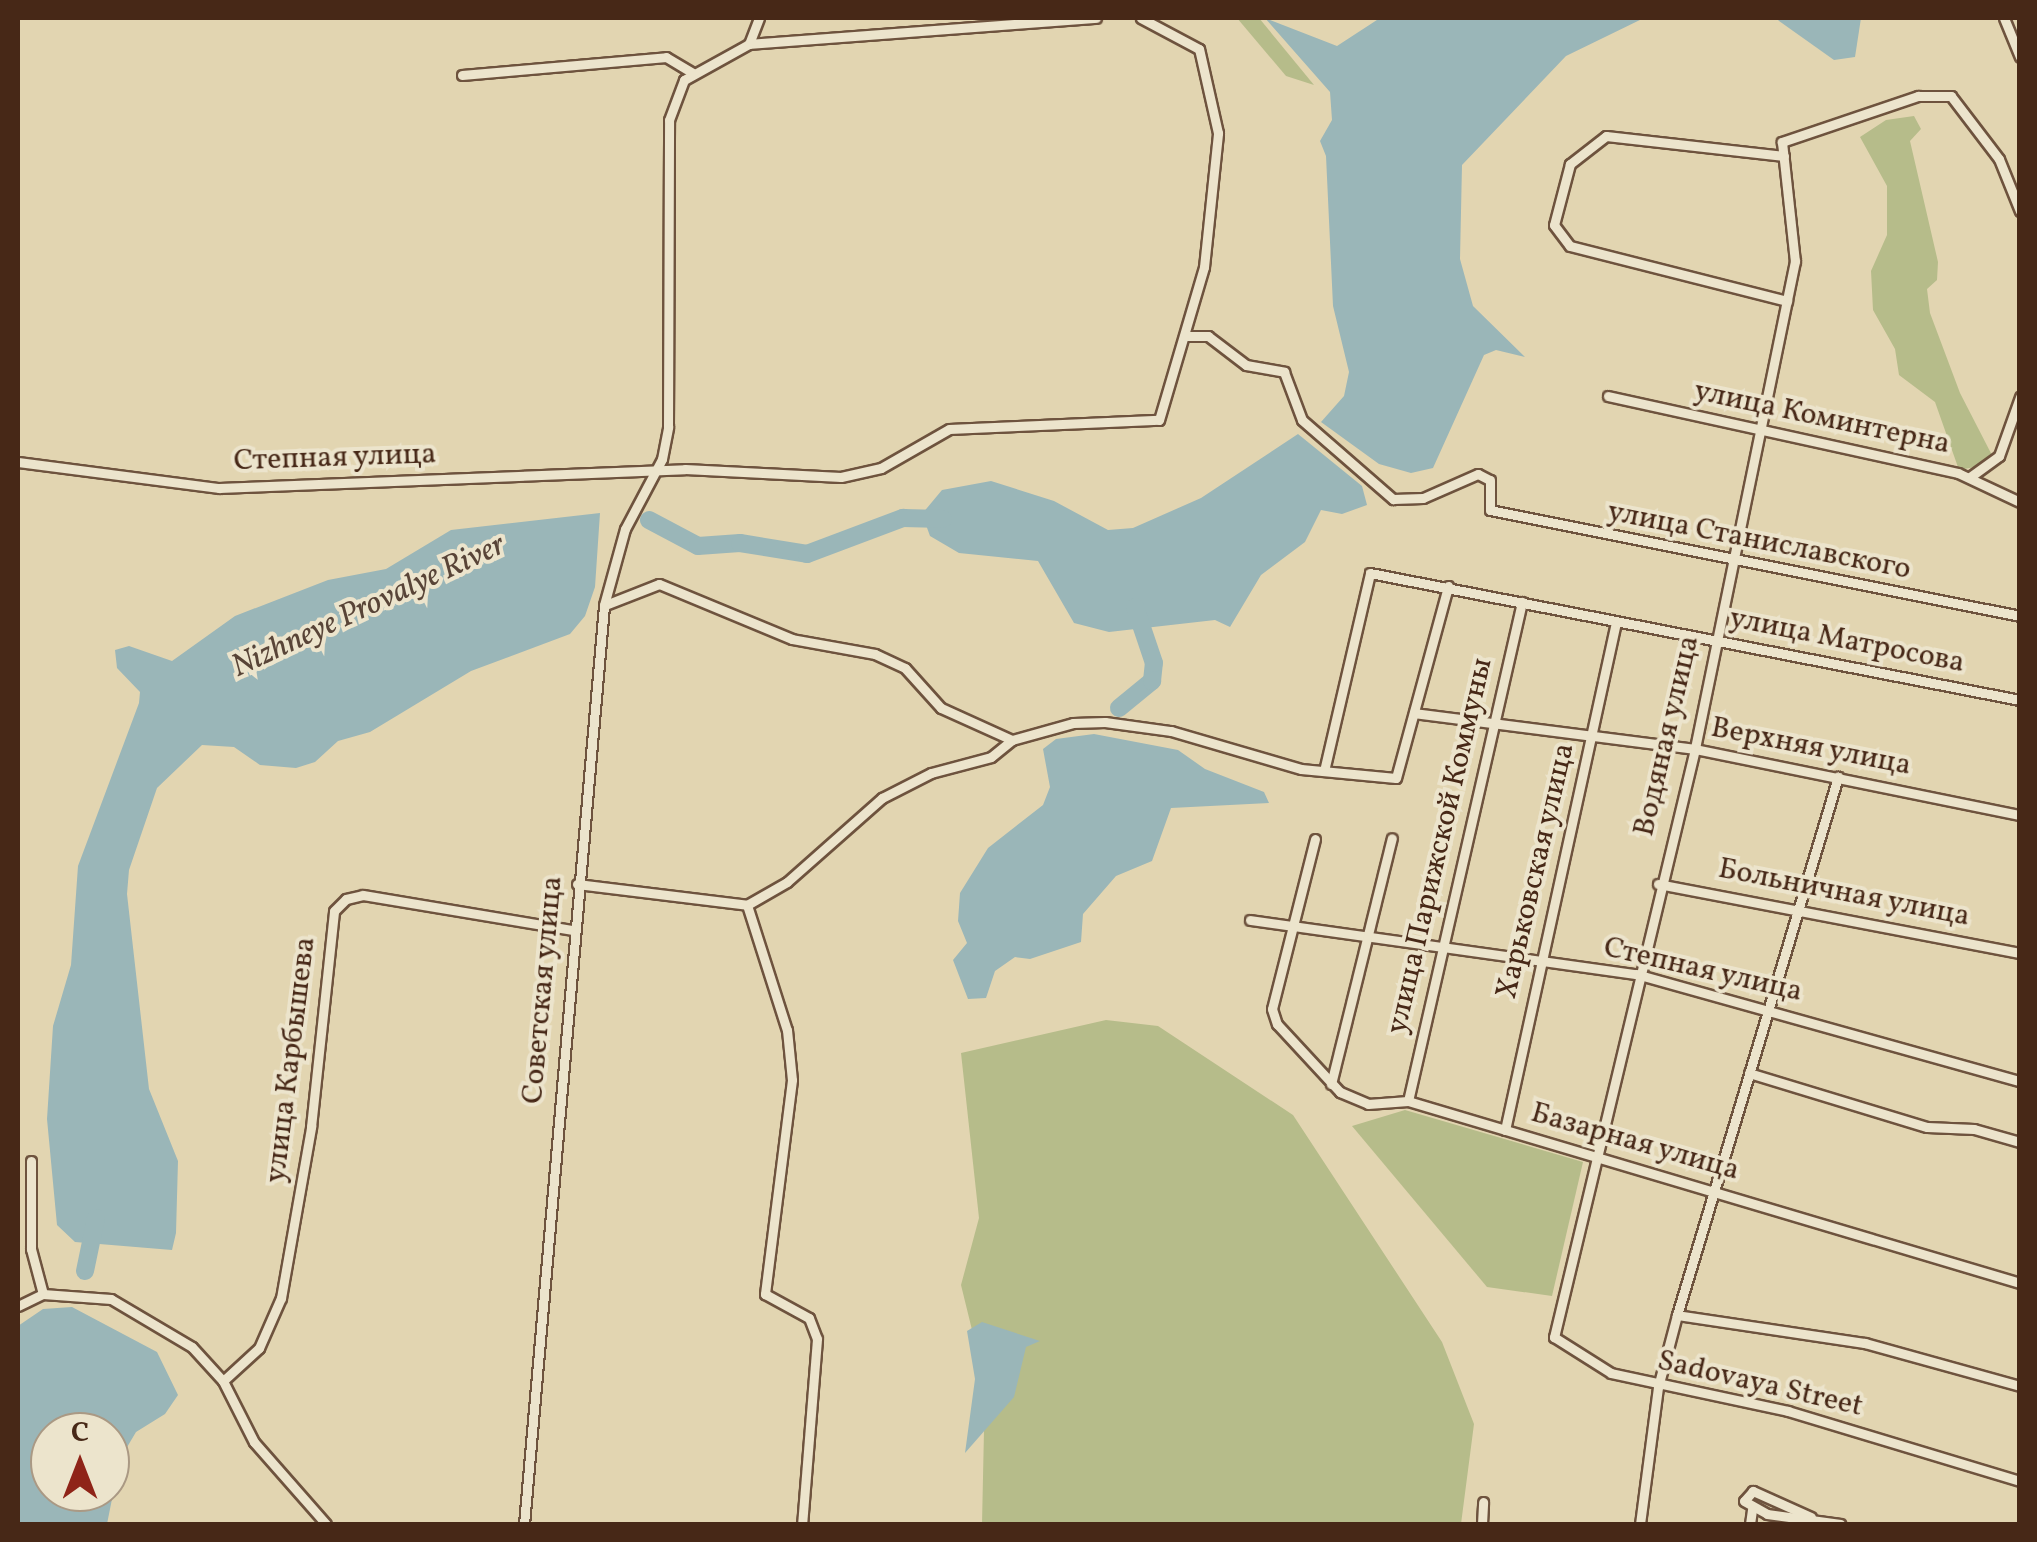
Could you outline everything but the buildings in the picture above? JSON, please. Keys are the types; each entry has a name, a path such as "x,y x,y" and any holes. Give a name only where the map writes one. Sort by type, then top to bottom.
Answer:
{"street":[{"path":"749,44 759,18"},
{"path":"656,470 668,428 669,120 675,94 693,73 749,44 1096,18"},
{"name":"Степная улица","path":"18,462 219,488 656,470 842,477 881,468 949,429 1149,424 1167,408 1204,267 1218,132 1199,49 1140,18"},
{"path":"2004,18 2020,57"},
{"path":"462,74 666,57 693,73"},
{"name":"Водяная улица","path":"1554,1337 1636,974 1695,749 1730,562 1787,302 1795,244 1782,142 1918,96 1950,96 1999,159 2020,211"},
{"path":"1784,156 1606,136 1570,164 1554,225 1560,240 1787,302"},
{"name":"улица Станиславского","path":"1186,336 1208,336 1246,365 1266,364 1288,376 1302,420 1383,496 1423,498 1478,474 1490,480 1490,510 1730,562 2020,616"},
{"name":"улица Коминтерна","path":"1608,396 1970,476 2020,502"},
{"path":"1970,476 1999,456 2020,397"},
{"name":"Советская улица","path":"524,1524 604,605 625,529 656,470"},
{"name":"улица Матросова","path":"1324,771 1370,573 2020,700"},
{"path":"604,605 659,584 792,639 875,654 906,668 942,708 1012,740"},
{"path":"577,884 747,905 787,882 882,798 931,773 990,757 1012,740 1073,723 1136,726 1324,771 1396,778 1448,586"},
{"name":"улица Парижской Коммуны","path":"1408,1101 1522,602"},
{"name":"Харьковская улица","path":"1505,1130 1616,622"},
{"name":"Верхняя улица","path":"1414,713 1695,749 2020,815"},
{"path":"1640,1524 1658,1387 1677,1315 1711,1190 1803,908 1838,777"},
{"path":"1294,926 1315,838"},
{"path":"1330,1084 1392,838"},
{"name":"Больничная улица","path":"1658,884 2018,949"},
{"name":"улица Карбышева","path":"223,1380 259,1348 281,1298 312,1128 334,911 346,898 363,896 574,930"},
{"path":"747,905 786,1030 792,1080 765,1294 809,1318 817,1339 802,1524"},
{"name":"Степная улица","path":"1250,920 1442,951 1636,974 2020,1081"},
{"name":"Базарная улица","path":"1294,926 1272,1009 1277,1024 1330,1084 1368,1104 1408,1101 2020,1283"},
{"path":"1749,1074 1927,1127 1974,1129 2020,1142"},
{"path":"30,1161 31,1248 43,1294"},
{"path":"18,1306 43,1294 84,1293 134,1310 192,1347 223,1380 254,1442 326,1524"},
{"path":"1677,1315 1865,1344 2020,1386"},
{"name":"Sadovaya Street","path":"1554,1337 1611,1373 1658,1387 1788,1411 2020,1482"},
{"path":"1810,1517 1752,1491 1744,1502 1752,1509 1838,1524"},
{"path":"1482,1524 1483,1502"},
{"path":"1750,1524 1752,1509"}],"green space":[{"path":"1237,18 1259,18 1314,85 1286,76"},
{"path":"1914,116 1921,129 1910,141 1938,262 1937,280 1927,289 1930,313 1960,393 1996,463 1959,470 1935,402 1899,375 1895,349 1873,310 1871,271 1887,235 1887,186 1860,137 1886,120"},
{"path":"1106,1020 1158,1026 1293,1115 1442,1342 1474,1424 1461,1524 982,1524 985,1383 961,1285 979,1218 961,1053"},
{"path":"1405,1110 1583,1162 1552,1296 1487,1287 1352,1126"}],"water":[{"path":"1265,18 1337,46 1380,18 1644,18 1566,56 1462,165 1460,259 1473,306 1525,357 1496,350 1484,355 1433,468 1411,473 1379,464 1321,422 1344,396 1349,372 1333,306 1326,156 1320,141 1332,120 1330,92"},
{"path":"1775,18 1861,18 1855,57 1834,60"},
{"path":"1298,434 1362,486 1367,505 1342,514 1321,510 1305,542 1261,575 1230,627 1215,620 1109,632 1074,623 1038,561 959,553 930,536 922,514 942,490 991,481 1054,501 1108,530 1133,528 1201,498"},
{"path":"600,513 595,587 585,616 570,634 471,671 370,732 338,741 315,762 296,768 260,765 234,747 202,745 157,788 129,870 127,894 149,1089 178,1161 176,1233 172,1250 75,1242 57,1225 47,1119 53,1026 71,965 78,866 139,703 140,692 117,668 115,650 129,646 172,661 235,616 328,580 386,569 451,530"},
{"path":"1094,734 1178,750 1205,769 1264,792 1269,803 1171,808 1152,861 1116,876 1083,914 1081,942 1030,959 1015,957 995,971 986,998 968,999 953,960 967,943 958,921 960,893 988,848 1043,805 1050,787 1043,749 1056,739"},
{"path":"72,1307 157,1352 178,1395 165,1414 136,1432 130,1442 130,1412 30,1412 30,1512 109,1512 107,1524 18,1524 18,1326 43,1309"},
{"path":"982,1322 1040,1341 1026,1347 1014,1397 965,1453 975,1379 967,1331"}],"waterway":[{"name":"Nizhneye Provalye River","path":"649,520 698,546 740,543 807,554 903,518 943,519"},
{"path":"1119,708 1152,681 1154,663 1135,607"},
{"path":"85,1271 96,1218"}]}
